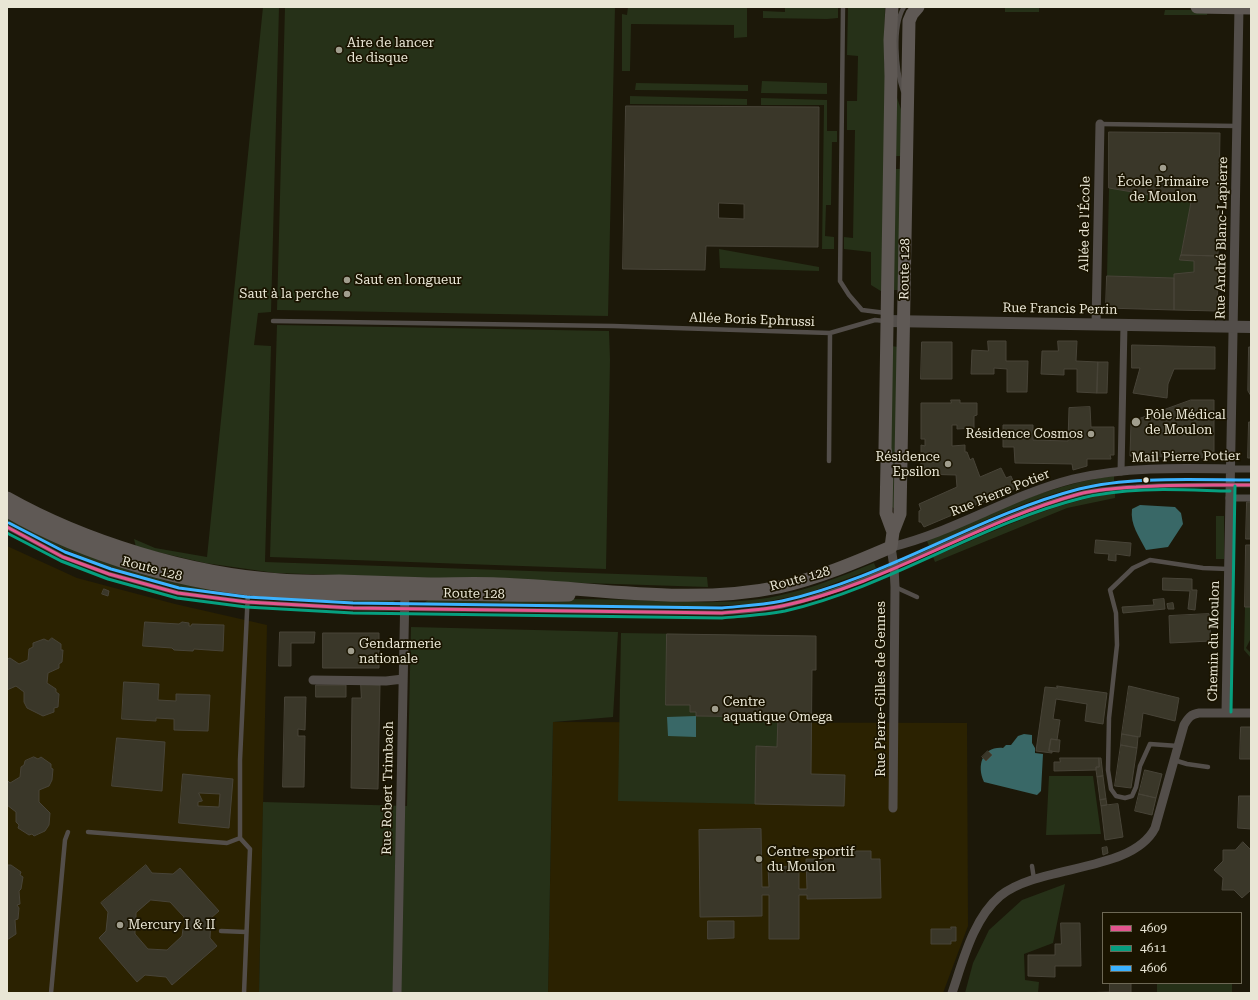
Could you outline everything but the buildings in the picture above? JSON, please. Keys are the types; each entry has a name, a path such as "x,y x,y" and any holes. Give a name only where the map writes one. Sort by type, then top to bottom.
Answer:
{"main road":[{"name":"Route 128","path":"892,7 890,26 891,76 885,448 887,463 886,514 892,532"},
{"name":"Route 128","path":"7,511 54,534 115,559 200,581 248,589 289,592 495,584 558,586 619,593 723,593 774,588 845,567 891,547 892,532 900,514 909,21 912,14 918,7"},
{"path":"1197,7 1243,8"},
{"name":"Route 128","path":"7,498 83,535 177,563 248,589"}],"street":[{"name":"Rue André Blanc-Lapierre","path":"1230,469 1233,415 1233,327 1237,126 1243,8"},
{"name":"Allée de l'École","path":"1096,324 1100,124"},
{"name":"Rue Francis Perrin","path":"888,317 904,320 1251,327"},
{"path":"1121,472 1124,325"},
{"name":"Chemin du Moulon","path":"952,993 975,930 986,912 1000,896 1017,885 1109,859 1141,845 1155,828 1184,725 1193,714 1226,712 1230,469"},
{"name":"Mail Pierre Potier","path":"1121,472 1251,469"},
{"name":"Rue Pierre Potier","path":"891,547 925,537 1022,496 1058,484 1096,475 1121,472"},
{"path":"1229,498 1251,498"},
{"name":"Rue Pierre-Gilles de Gennes","path":"891,547 895,587 893,808"},
{"name":"Rue Robert Trimbach","path":"397,993 405,588"},
{"path":"313,680 386,682 403,680"},
{"path":"1226,712 1251,713"}],"lane":[{"path":"843,7 840,281 849,295 862,310 888,317"},
{"path":"904,7 898,23 898,49 899,79 907,102"},
{"path":"1100,124 1237,126"},
{"name":"Allée Boris Ephrussi","path":"273,321 613,326 830,333 888,317"},
{"path":"829,461 830,333"},
{"path":"7,527 62,557 109,574 178,593 248,589 311,607 722,613 759,610 790,605 829,593 1007,519 1080,493 1104,489 1150,486 1251,485"},
{"path":"1178,746 1150,744 1140,766 1136,787 1132,796 1125,798 1116,796 1110,789 1108,770 1109,718 1117,645 1117,625 1110,590 1133,568 1150,560 1203,568 1228,569"},
{"path":"895,587 917,597"},
{"path":"244,993 250,849 240,838 240,760 248,589"},
{"path":"1174,760 1187,764 1208,767"},
{"path":"51,993 65,840 68,832"},
{"path":"88,832 227,843 240,838"},
{"path":"1032,866 1034,879"},
{"path":"221,931 246,932"}],"shaded area":[{"path":"7,546 77,578 175,604 267,625 259,993 7,993"},
{"name":"Centre sportif du Moulon","path":"553,722 967,723 968,926 943,993 548,993"}],"green space":[{"path":"263,7 279,7 271,312 258,313 254,345 271,346 265,562 707,577 708,587 275,573 205,563 136,547 134,539 155,548 207,557"},
{"path":"285,7 615,7 608,316 277,310"},
{"path":"628,7 747,7 747,37 734,38 734,25 631,24 630,71 622,71 622,14 627,15"},
{"path":"785,7 838,7 838,18 763,18 763,11 785,12"},
{"path":"848,7 885,7 884,63 888,77 884,293 871,285 871,252 844,249 844,237 853,238 855,130 847,130 847,101 857,101 858,56 847,55"},
{"path":"1005,7 1039,8 1039,12 1005,12"},
{"path":"1165,10 1208,10 1207,15 1164,15"},
{"path":"762,81 827,83 827,94 761,93"},
{"path":"636,83 748,85 748,91 635,90"},
{"path":"896,95 903,115 903,156 893,156"},
{"path":"630,96 747,99 747,105 630,104"},
{"path":"761,98 827,100 827,131 837,131 837,142 832,142 831,205 826,205 825,236 834,237 834,249 822,249 824,105 761,105"},
{"path":"893,169 902,169 900,290 891,290"},
{"path":"1109,188 1191,202 1180,260 1194,261 1194,272 1174,278 1107,276"},
{"path":"719,249 819,267 819,271 720,268"},
{"path":"277,325 609,331 610,360 606,569 270,557"},
{"path":"890,346 899,347 895,509 892,507 888,449"},
{"path":"1114,476 1114,481 1066,490 1019,506 929,546 927,541 995,511 1042,493 1089,480"},
{"path":"1115,493 1115,498 1067,508 935,562 933,557 1022,519 1068,504"},
{"path":"1216,516 1224,516 1224,559 1216,559"},
{"path":"7,517 233,592 235,595 179,587 124,572 70,552 18,528 7,522"},
{"path":"874,563 876,568 805,594 754,604 681,607 423,604 428,600 581,599 704,602 741,601 777,596 802,590"},
{"path":"285,595 393,600 396,603 284,600"},
{"path":"1245,607 1251,607 1251,638 1246,648 1251,653 1251,658 1244,650"},
{"path":"411,627 618,632 613,717 553,722 548,993 259,993 263,802 407,806"},
{"name":"Centre aquatique Omega","path":"621,633 816,636 816,670 812,670 811,774 845,775 844,806 618,801"},
{"path":"1049,776 1093,776 1101,834 1046,835"},
{"path":"1065,884 1053,943 1024,954 1025,980 1039,982 1038,993 965,993 973,963 989,930 1022,900"},
{"path":"1157,984 1232,984 1232,993 1157,993"}],"water":[{"path":"1140,505 1175,507 1181,513 1183,524 1168,547 1146,550 1132,520 1132,509"},
{"path":"696,716 696,737 668,736 667,717"},
{"path":"1024,734 1032,735 1032,743 1035,748 1035,753 1043,754 1041,791 1037,795 984,782 981,763 986,753 996,748 1003,748 1006,745 1011,745 1018,736"}],"transit line":[{"name":"4606","path":"9,523 65,552 111,569 179,588 247,597 353,603 722,608 782,601 820,591 895,563 1004,515 1079,489 1142,480 1251,480"},
{"name":"4609","path":"7,527 63,557 109,574 178,593 247,602 353,608 722,613 782,606 857,584 1004,520 1079,494 1108,489 1150,486 1251,485"},
{"name":"4611","path":"1231,712 1235,486"},
{"name":"4611","path":"7,533 61,561 108,579 177,598 246,607 353,613 722,618 785,611 823,600 898,572 1007,523 1044,509 1082,498 1100,494 1137,490 1230,491"}],"place":[{"name":"Aire de lancer de disque","path":"339,50"},
{"name":"École Primaire de Moulon","path":"1163,168"},
{"name":"Saut en longueur","path":"347,280"},
{"name":"Saut à la perche","path":"347,294"},
{"name":"Pôle Médical de Moulon","path":"1136,422"},
{"name":"Résidence Cosmos","path":"1091,434"},
{"name":"Résidence Epsilon","path":"948,464"},
{"name":"Gendarmerie nationale","path":"351,651"},
{"name":"Centre aquatique Omega","path":"715,709"},
{"name":"Centre sportif du Moulon","path":"759,859"},
{"name":"Mercury I & II","path":"120,925"}]}
